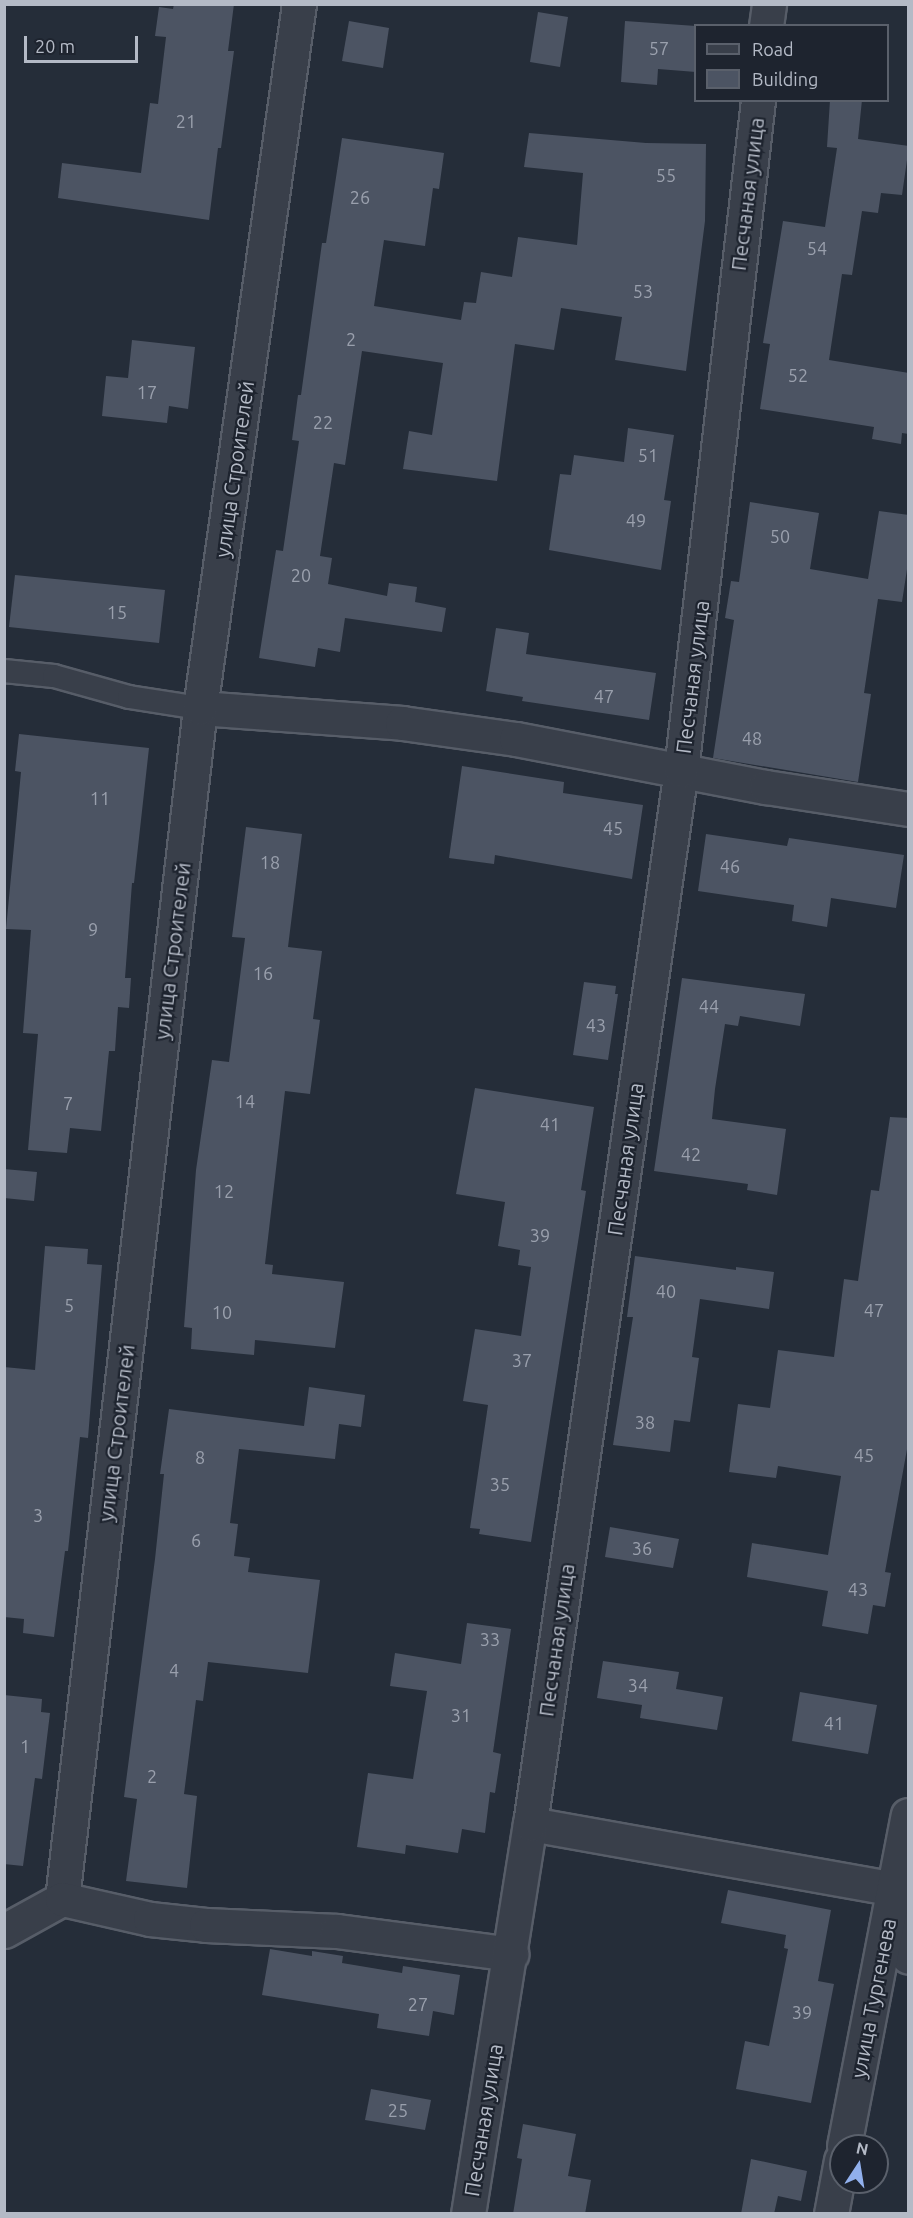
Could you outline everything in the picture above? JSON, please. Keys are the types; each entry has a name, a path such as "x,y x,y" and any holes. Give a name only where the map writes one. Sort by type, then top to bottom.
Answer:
{"street":[{"name":"улица Строителей","path":"62,1899 200,708 299,4"},
{"path":"766,24 768,4"},
{"name":"Песчаная улица","path":"468,2214 511,1954 681,771 758,102"},
{"path":"200,708 402,723 516,739 766,787 909,809"},
{"name":"улица Тургенева","path":"846,2134 909,1815"},
{"path":"530,1824 894,1889 909,1957"},
{"path":"4,1931 62,1899 150,1919 206,1925 337,1931 511,1954"},
{"path":"831,2214 835,2194"}],"lane":[{"path":"10,670 54,676 158,704 200,708"}],"building":[{"path":"174,4 234,4 228,51 234,51 209,220 58,198 62,163 141,173 150,103 158,104 166,37 155,36 159,7 173,9"},
{"path":"538,12 568,17 560,67 530,62"},
{"path":"349,21 389,28 383,68 342,61"},
{"path":"625,21 694,26 694,72 658,69 657,85 621,82"},
{"path":"830,102 862,102 858,139 909,146 902,195 881,193 878,213 862,211 852,275 842,274 829,360 909,373 909,434 902,433 901,444 872,439 874,427 760,409 770,344 763,343 783,221 825,227 837,148 827,147"},
{"path":"529,133 646,143 706,144 705,221 686,371 615,360 622,317 561,308 554,350 515,344 497,481 403,469 409,431 432,435 443,363 362,351 345,465 334,463 320,556 332,558 328,584 387,596 389,583 417,587 415,602 446,608 442,632 345,618 340,652 318,648 315,667 259,658 276,550 283,551 299,441 292,440 298,395 301,395 322,243 326,243 342,138 444,153 439,189 433,188 425,246 384,240 374,306 461,320 464,302 476,303 481,272 512,277 518,237 577,245 583,173 524,167"},
{"path":"132,340 195,347 188,409 169,406 167,423 102,416 106,376 128,378"},
{"path":"628,428 674,435 664,500 671,501 661,570 549,550 560,474 571,475 574,455 624,462"},
{"path":"750,502 819,513 810,569 868,579 879,511 909,515 909,556 902,602 878,599 864,693 871,694 858,782 713,758 734,620 725,618 731,581 739,582"},
{"path":"15,575 165,590 159,643 9,627"},
{"path":"496,628 529,633 526,654 656,673 649,720 522,701 523,697 486,691"},
{"path":"19,734 149,748 134,883 132,883 125,978 131,978 129,1008 118,1007 115,1051 109,1051 101,1131 70,1128 67,1153 28,1150 38,1034 23,1033 31,930 6,929 21,772 15,771"},
{"path":"462,766 564,782 563,793 643,805 632,879 495,855 494,864 449,858"},
{"path":"246,827 302,834 288,947 322,951 313,1019 320,1020 310,1094 285,1091 265,1264 273,1265 272,1274 344,1282 335,1348 255,1340 254,1355 191,1349 192,1328 184,1327 196,1170 212,1060 229,1062 245,938 232,937"},
{"path":"706,834 787,846 789,838 904,855 896,908 831,898 827,927 792,921 794,905 698,891"},
{"path":"682,978 805,994 800,1026 740,1016 738,1026 725,1024 715,1089 712,1119 786,1129 777,1195 747,1190 748,1184 654,1171"},
{"path":"584,982 616,986 615,994 618,994 608,1060 573,1055"},
{"path":"475,1088 594,1107 581,1190 586,1191 531,1542 479,1534 480,1529 470,1528 488,1405 463,1401 475,1329 521,1336 531,1267 518,1265 520,1250 498,1246 505,1202 456,1194"},
{"path":"890,1117 909,1118 909,1438 885,1572 891,1573 885,1607 873,1605 868,1634 822,1626 828,1591 747,1577 752,1543 828,1555 841,1476 778,1466 776,1478 729,1472 738,1404 770,1408 778,1350 834,1357 844,1279 858,1281 871,1190 879,1191"},
{"path":"4,1169 37,1172 34,1201 4,1198"},
{"path":"45,1246 88,1249 87,1264 102,1265 88,1438 80,1437 68,1551 65,1551 54,1637 23,1633 24,1619 4,1617 4,1367 35,1370"},
{"path":"635,1256 736,1270 736,1267 774,1272 769,1309 700,1299 692,1357 699,1358 690,1422 674,1420 670,1452 613,1445 633,1317 627,1317"},
{"path":"309,1387 365,1395 361,1427 339,1424 335,1459 239,1449 230,1523 238,1524 234,1556 250,1558 248,1572 320,1580 308,1673 208,1662 203,1701 196,1700 184,1794 197,1796 187,1888 126,1881 137,1799 124,1797 155,1559 164,1474 160,1474 169,1409 304,1426"},
{"path":"610,1527 679,1539 673,1568 605,1557"},
{"path":"467,1623 511,1629 493,1752 501,1754 495,1793 490,1792 485,1833 462,1829 458,1853 406,1845 405,1854 357,1847 368,1773 413,1779 427,1691 390,1686 395,1653 461,1664"},
{"path":"603,1661 679,1672 676,1689 723,1697 717,1730 640,1718 642,1705 597,1698"},
{"path":"800,1692 877,1705 868,1754 792,1741"},
{"path":"4,1695 42,1699 41,1712 50,1713 42,1779 35,1778 23,1866 4,1864"},
{"path":"728,1890 831,1910 818,1981 834,1984 811,2103 736,2089 745,2041 769,2046 788,1949 784,1948 786,1935 721,1923"},
{"path":"270,1949 312,1956 312,1951 343,1956 342,1963 402,1973 403,1966 460,1975 454,2015 433,2011 429,2036 377,2028 379,2014 262,1995"},
{"path":"371,2089 431,2100 425,2130 365,2120"},
{"path":"523,2124 576,2134 568,2176 591,2180 585,2214 513,2214 522,2159 517,2158"},
{"path":"751,2159 807,2171 801,2201 778,2196 774,2214 741,2214"}]}
